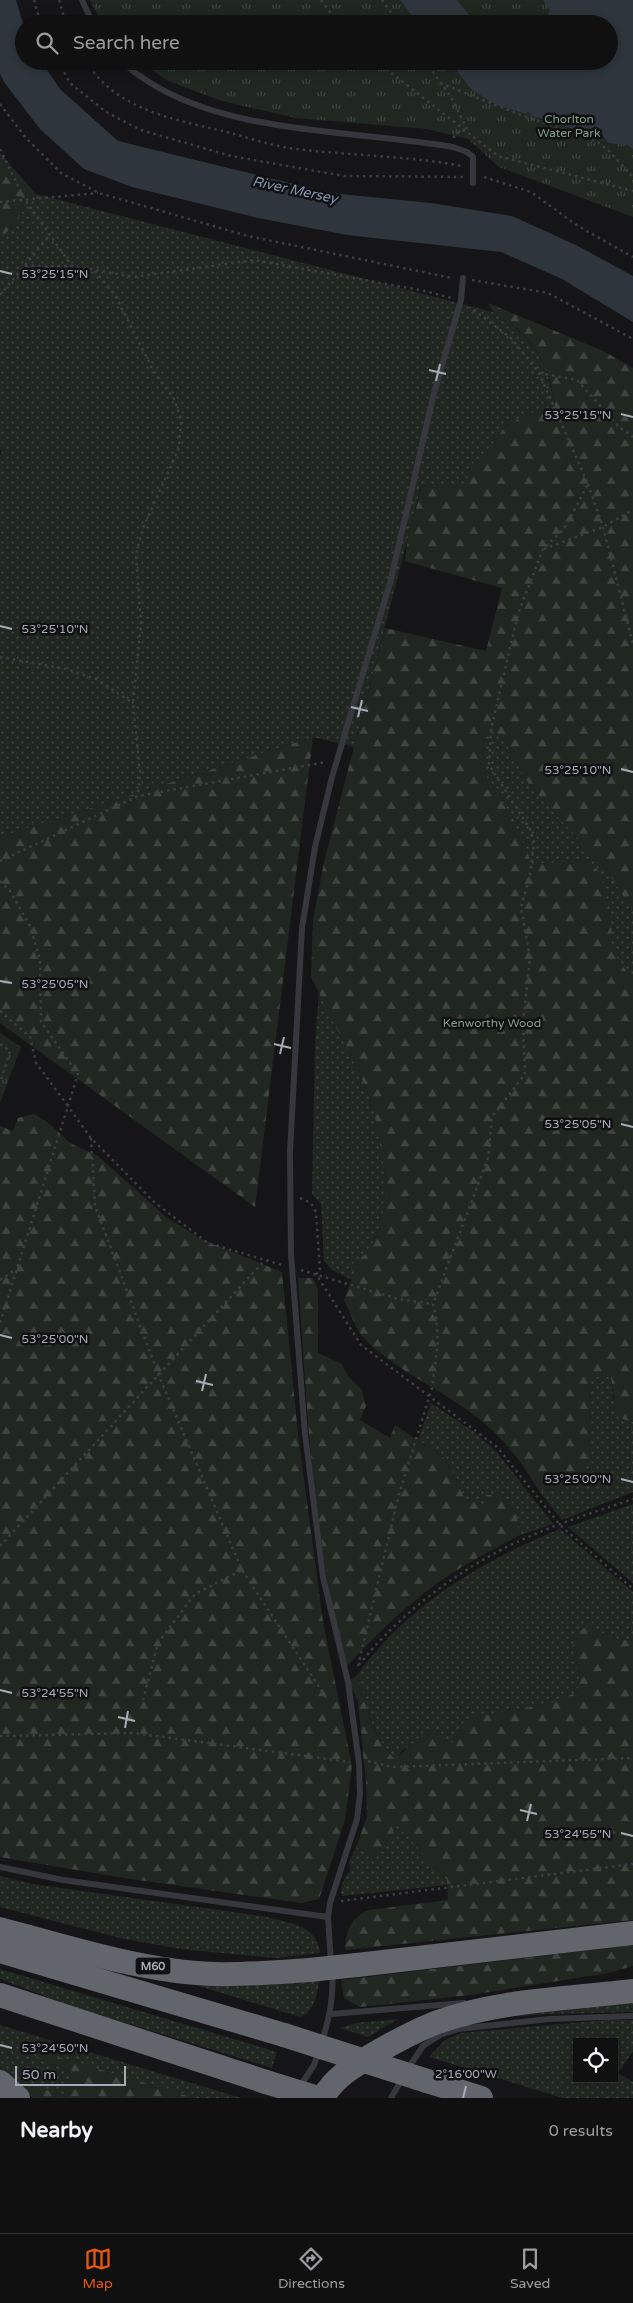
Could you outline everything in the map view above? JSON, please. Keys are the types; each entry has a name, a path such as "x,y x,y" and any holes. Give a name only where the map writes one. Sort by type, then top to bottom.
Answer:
{"highway":[{"name":"M60","path":"0,1929 92,1954 163,1968 212,1974 309,1970 633,1933"},
{"name":"M60","path":"0,1951 284,2035 481,2098"},
{"path":"323,2098 326,2092 352,2067 402,2037 436,2023 473,2012 540,2000 633,1991"},
{"path":"0,1995 318,2098"},
{"path":"0,2082 18,2098"}],"lane":[{"path":"82,0 89,15"},
{"path":"130,70 167,93 224,113 288,126 453,147 467,152 473,157 473,180"},
{"path":"293,2098 314,2065 331,2014 333,1990 328,1917 330,1903 357,1819 360,1794 358,1761 348,1682 323,1577 305,1434 292,1268 292,1104 302,928 315,847 337,760 390,583 434,393 461,300 463,278"},
{"path":"0,1867 63,1880 328,1917"},
{"path":"488,2001 540,2000"},
{"path":"331,2014 469,2002"},
{"path":"391,2098 418,2053 440,2035 458,2029 549,2019 633,2016"}],"path":[{"path":"34,0 38,15"},
{"path":"59,0 63,15"},
{"path":"321,0 332,15"},
{"path":"382,0 393,15"},
{"path":"63,70 70,83 106,112 141,130 231,156 344,176 473,180 489,177 531,192 578,226 633,257"},
{"path":"388,70 468,130 498,156 633,192"},
{"path":"431,70 451,97 468,130"},
{"path":"440,83 526,117 592,138 608,150 633,176"},
{"path":"0,104 26,138 61,173 99,193 248,236 447,277 463,278 548,293 633,340"},
{"path":"453,147 454,134 468,130"},
{"path":"0,149 25,200 73,266 95,272 115,295 153,370 174,400 182,420 179,448 143,528 136,555 141,624 133,703 140,772 138,796"},
{"path":"0,202 99,193"},
{"path":"0,295 50,235"},
{"path":"24,266 73,266 134,277 254,260 420,290 461,300 512,339 539,373 588,484 603,527 633,644"},
{"path":"539,373 577,380 619,427 633,436"},
{"path":"588,484 564,528 543,549 518,614 491,729 489,765 530,829 534,843 530,875 521,907 530,958 523,1022 525,1074 492,1117 488,1158 433,1304 438,1342 437,1364 429,1398 399,1494 358,1666 376,1643 402,1617 486,1558 528,1537 633,1499"},
{"path":"543,549 603,527 633,510"},
{"path":"0,657 66,669 96,679 133,703"},
{"path":"0,861 138,796 337,760"},
{"path":"0,881 10,891 30,926 40,960 41,1022 78,1074 0,1323"},
{"path":"0,1011 30,1037 36,1063 90,1137 154,1202 208,1243 398,1299 433,1304"},
{"path":"0,1044 10,1051 0,1083"},
{"path":"90,1137 96,1206 159,1376 242,1570 327,1699"},
{"path":"291,1196 311,1203 316,1212 320,1272 316,1274"},
{"path":"0,1546 265,1260"},
{"path":"0,1280 17,1270"},
{"path":"316,1274 361,1345 429,1398 485,1436 497,1447 560,1525 633,1589"},
{"path":"143,1700 158,1643 179,1615 195,1594 242,1570"},
{"path":"0,1736 134,1733 358,1761 392,1767 633,1758"},
{"path":"330,1903 633,1864"}],"green space":[{"name":"Chorlton Water Park","path":"90,0 633,0 633,217 499,167 468,139 427,129 296,118 222,101 168,81 152,70 618,70 618,15 98,15"},
{"path":"0,153 36,194 0,241"},
{"path":"36,194 493,312 518,330 534,348 548,376 555,406 532,413 506,425 461,487 436,484 421,486 354,747 313,737 0,837 0,455 2,452 0,449 0,241"},
{"name":"Kenworthy Wood","path":"488,303 603,351 633,368 633,911 604,866 531,788 501,735 484,727 483,771 513,819 532,864 589,861 600,873 611,916 612,949 633,982 633,1422 623,1419 615,1407 611,1377 591,1377 588,1455 582,1480 565,1488 539,1491 513,1453 493,1431 470,1412 373,1347 360,1333 344,1300 360,1259 371,1248 382,1222 386,1179 373,1106 354,1060 311,977 313,920 324,862 385,628 486,651 502,588 405,561 408,537 422,486 436,484 461,487 506,425 532,413 555,406 548,377 535,348 522,333 499,316"},
{"path":"484,727 501,735 531,788 604,866 631,905 633,911 633,982 611,949 611,916 589,861 532,864 483,771"},
{"path":"313,737 255,1207 0,1023 0,837"},
{"path":"319,994 354,1060 373,1106 386,1179 382,1222 371,1248 360,1259 352,1280 332,1270 324,1261 321,1204 312,1194 315,1045"},
{"path":"0,1033 21,1047 0,1103"},
{"path":"0,1045 10,1051 0,1072"},
{"path":"34,1114 51,1125 70,1143 98,1156 167,1218 203,1240 282,1272 298,1434 323,1622 352,1766 345,1820 319,1899 301,1903 124,1878 0,1857 0,1126 13,1131 18,1118"},
{"path":"298,1278 313,1278 318,1290 318,1353 342,1364 348,1376 361,1389 366,1406 360,1420 390,1438 395,1425 443,1457 456,1478 465,1500 478,1502 483,1509 486,1495 497,1495 517,1513 518,1536 460,1568 427,1591 405,1609 346,1667 331,1607 314,1489"},
{"path":"591,1377 611,1377 613,1398 617,1410 626,1419 633,1422 633,1492 562,1520 539,1491 565,1488 588,1455"},
{"path":"431,1403 474,1432 496,1451 553,1524 518,1536 517,1513 497,1495 483,1509 478,1502 465,1500 456,1478 443,1457 418,1440"},
{"path":"633,1504 633,1583 568,1527"},
{"path":"560,1529 633,1592 633,1640 611,1639 572,1647 580,1677 577,1692 552,1703 471,1718 461,1727 453,1743 441,1740 432,1731 402,1751 396,1760 381,1741 371,1720 358,1674 399,1627 448,1588 503,1555"},
{"path":"592,1625 611,1639 633,1640 633,1920 345,1950 346,1937 353,1921 369,1910 448,1900 447,1880 395,1823 392,1836 377,1855 356,1847 367,1817 366,1783 358,1701 348,1682 358,1674 375,1731 396,1760 417,1740 423,1731 432,1731 441,1740 453,1743 461,1727 471,1718 552,1703 577,1692 580,1677 572,1647 580,1630"},
{"path":"395,1822 447,1880 447,1885 342,1896 342,1886 350,1871 349,1862 356,1847 377,1855"},
{"path":"0,1876 32,1884 280,1920 307,1930 318,1943 320,1953 276,1958 180,1949 120,1938 0,1907"},
{"path":"633,1945 633,1966 608,1973 471,1995 360,2007 344,1998 341,1980"},
{"path":"0,1969 277,2052 272,2068 68,2005 0,1979"},
{"path":"319,1980 318,1991 312,2007 305,2015 300,2017 196,1985 261,1985"},
{"path":"633,1998 633,2012 548,2014 492,2018"},
{"path":"398,2019 368,2037 340,2028 356,2023"},
{"path":"608,2020 633,2020 633,2051 618,2073 633,2082 633,2098 563,2098 429,2057 445,2040 461,2033"},
{"path":"0,2025 241,2098 194,2098 27,2048 41,2061 73,2071 67,2097 41,2090 23,2084 0,2070"},
{"path":"25,2047 194,2098 33,2098 10,2077 67,2097 65,2084 73,2071 41,2061"}],"water":[{"name":"River Mersey","path":"0,0 16,0 21,15 15,15 15,70 47,70 60,89 118,141 331,193 431,203 512,216 578,246 633,276 633,322 562,279 501,252 347,235 258,218 132,187 84,169 40,129 0,74"},
{"path":"400,0 457,0 469,15 412,15"},
{"name":"Chorlton Water Park","path":"543,0 633,0 633,149 627,145 608,143 602,134 597,135 563,126 559,121 556,123 532,116 528,112 526,114 496,105 472,90 456,70 618,70 618,15 549,15 550,10"}]}
